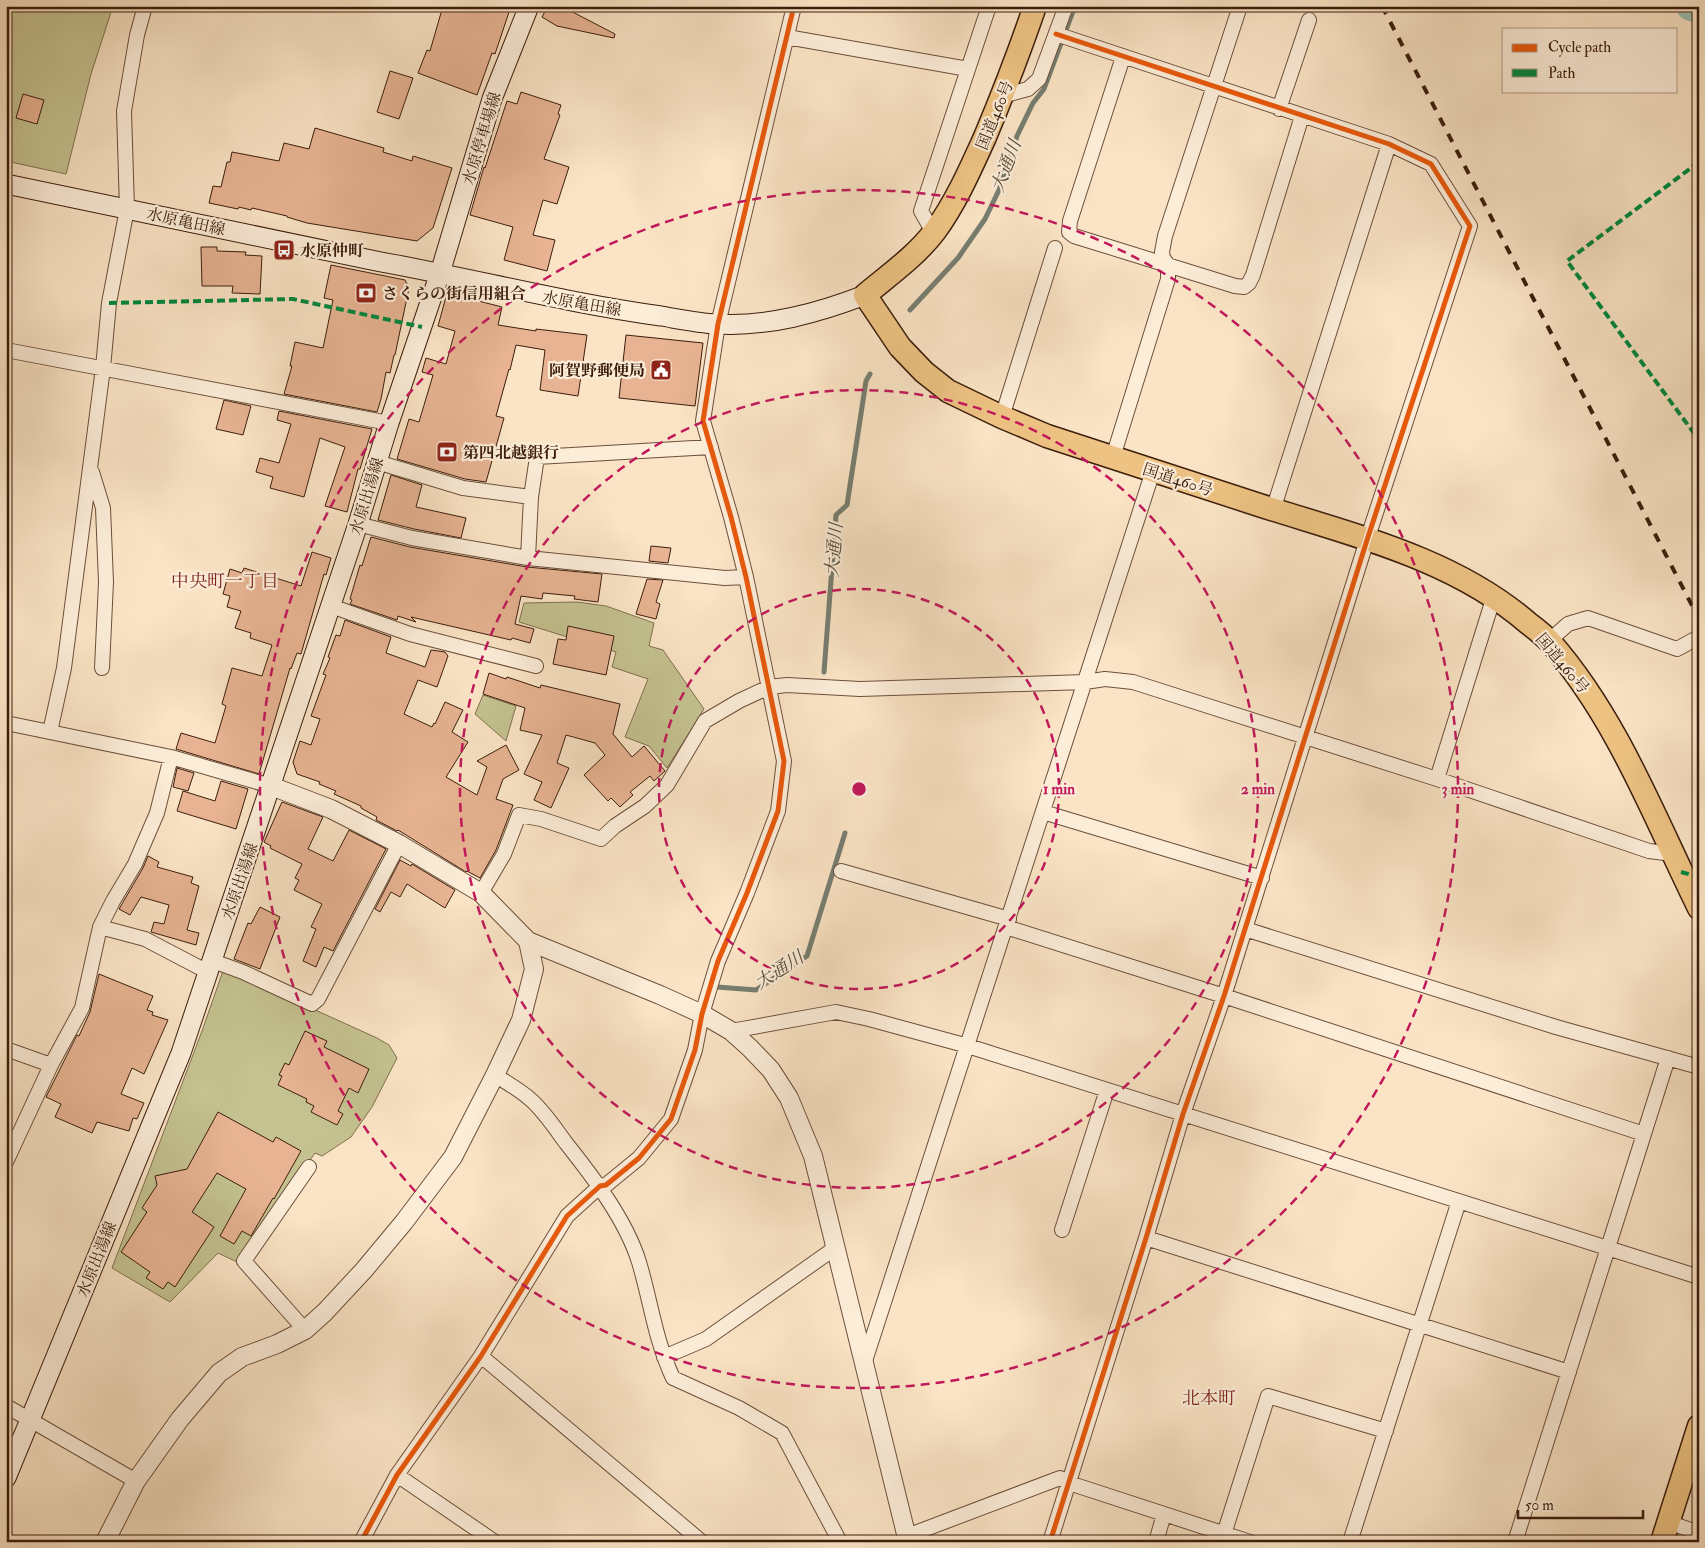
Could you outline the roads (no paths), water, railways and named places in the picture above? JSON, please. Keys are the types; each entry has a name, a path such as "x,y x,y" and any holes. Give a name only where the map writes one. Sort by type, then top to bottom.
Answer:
{"highway":[{"name":"国道460号","path":"1035,6 1002,96 967,177 952,206 934,232 903,264 865,295 900,347 924,372 948,391 1047,436 1367,540 1430,563 1464,578 1494,596 1549,641 1578,678 1622,746 1699,908"},
{"path":"1665,1532 1699,1426"}],"main road":[{"name":"水原停車場線","path":"440,273 492,99 529,6"},
{"name":"水原亀田線","path":"6,184 440,273 532,294 623,311 718,324 764,322 801,316 865,295"},
{"name":"水原出湯線","path":"6,1478 181,1053 272,786 389,423 440,273"}],"street":[{"path":"50,732 64,668 91,466 109,303 127,209 124,111 137,35 145,6"},
{"path":"360,1542 397,1475 481,1356 567,1216 600,1186 606,1185 639,1158 672,1119 695,1050 702,1014 718,961 748,893 778,811 784,761 746,577 731,516 703,421 718,324 794,6"},
{"path":"934,232 921,211 989,6"},
{"path":"1002,96 1028,89 1039,79 1066,6"},
{"path":"1113,457 1168,279 1168,265 1163,258 1162,252 1165,236 1240,6"},
{"path":"1280,109 1309,20"},
{"path":"1050,1542 1183,1114 1224,996 1367,540 1470,226 1431,164 1388,144 1056,34"},
{"path":"787,37 968,69"},
{"path":"1123,57 1070,222 1069,232 1074,236 1244,287 1249,283 1302,116"},
{"path":"1273,510 1388,144"},
{"path":"1002,417 1055,248"},
{"path":"6,350 389,423"},
{"path":"528,558 530,497 537,457 711,447"},
{"path":"377,462 463,488 530,497"},
{"path":"91,466 103,508 106,582 102,668"},
{"path":"864,1364 1153,471"},
{"path":"358,524 412,538 528,558 725,578 746,577"},
{"path":"1437,779 1494,596"},
{"path":"330,606 410,634 536,666"},
{"path":"1549,641 1568,624 1588,618 1677,649 1699,637"},
{"path":"481,893 504,854 519,815 541,819 601,839 615,826 645,806 667,784 705,721 739,701 769,687 787,685 860,689 1085,682 1105,678 1133,682 1306,736 1649,851 1673,854"},
{"path":"6,723 171,757 272,786 331,809 399,844 481,893 528,941 702,1014 731,1031 750,1048 771,1070 790,1098 813,1156 907,1539 1060,1478 1069,1483 1247,1541"},
{"path":"6,1162 52,1065 82,1008 100,927 112,901 135,864 157,813 171,757"},
{"path":"1043,812 1262,878"},
{"path":"100,927 145,939 210,966 243,972 312,1004 318,999 399,844"},
{"path":"841,871 1008,923 1644,1134"},
{"path":"1245,929 1556,1027 1699,1067"},
{"path":"105,1542 136,1481 180,1419 219,1373 242,1358 305,1330 325,1312 364,1270 404,1222 453,1157 496,1075 521,1020 534,969 528,941"},
{"path":"731,1031 836,1012 869,1019 968,1046 1699,1277"},
{"path":"6,1049 52,1065"},
{"path":"1515,1542 1668,1058"},
{"path":"496,1075 530,1098 600,1186 625,1231 638,1261 650,1311 664,1357 673,1378 739,1408 782,1433 840,1542"},
{"path":"1062,1230 1107,1090"},
{"path":"305,1330 244,1261 309,1167"},
{"path":"1350,1542 1459,1201"},
{"path":"1146,1238 1569,1372"},
{"path":"664,1357 706,1338 835,1248"},
{"path":"481,1356 702,1542"},
{"path":"1224,1534 1268,1396 1386,1431"},
{"path":"6,1406 136,1481"},
{"path":"397,1475 495,1542"},
{"path":"1156,1542 1164,1514"},
{"path":"1665,1532 1699,1533"}],"waterway":[{"name":"大通川","path":"910,310 958,258 985,219 999,190 1017,136 1033,103 1044,89 1075,6"},
{"name":"大通川","path":"1691,6 1699,8"},
{"name":"大通川","path":"824,672 836,515 847,505 866,381 870,374"},
{"name":"大通川","path":"717,987 756,990 807,956 845,833"}],"railway":[{"path":"1382,6 1699,619"}],"place":[{"name":"水原仲町","path":"284,250"},
{"name":"さくらの街信用組合","path":"366,293"},
{"name":"阿賀野郵便局","path":"661,370"},
{"name":"第四北越銀行","path":"447,452"}],"district":[{"name":"中央町一丁目","path":"225,581"},
{"name":"北本町","path":"1209,1398"}]}
